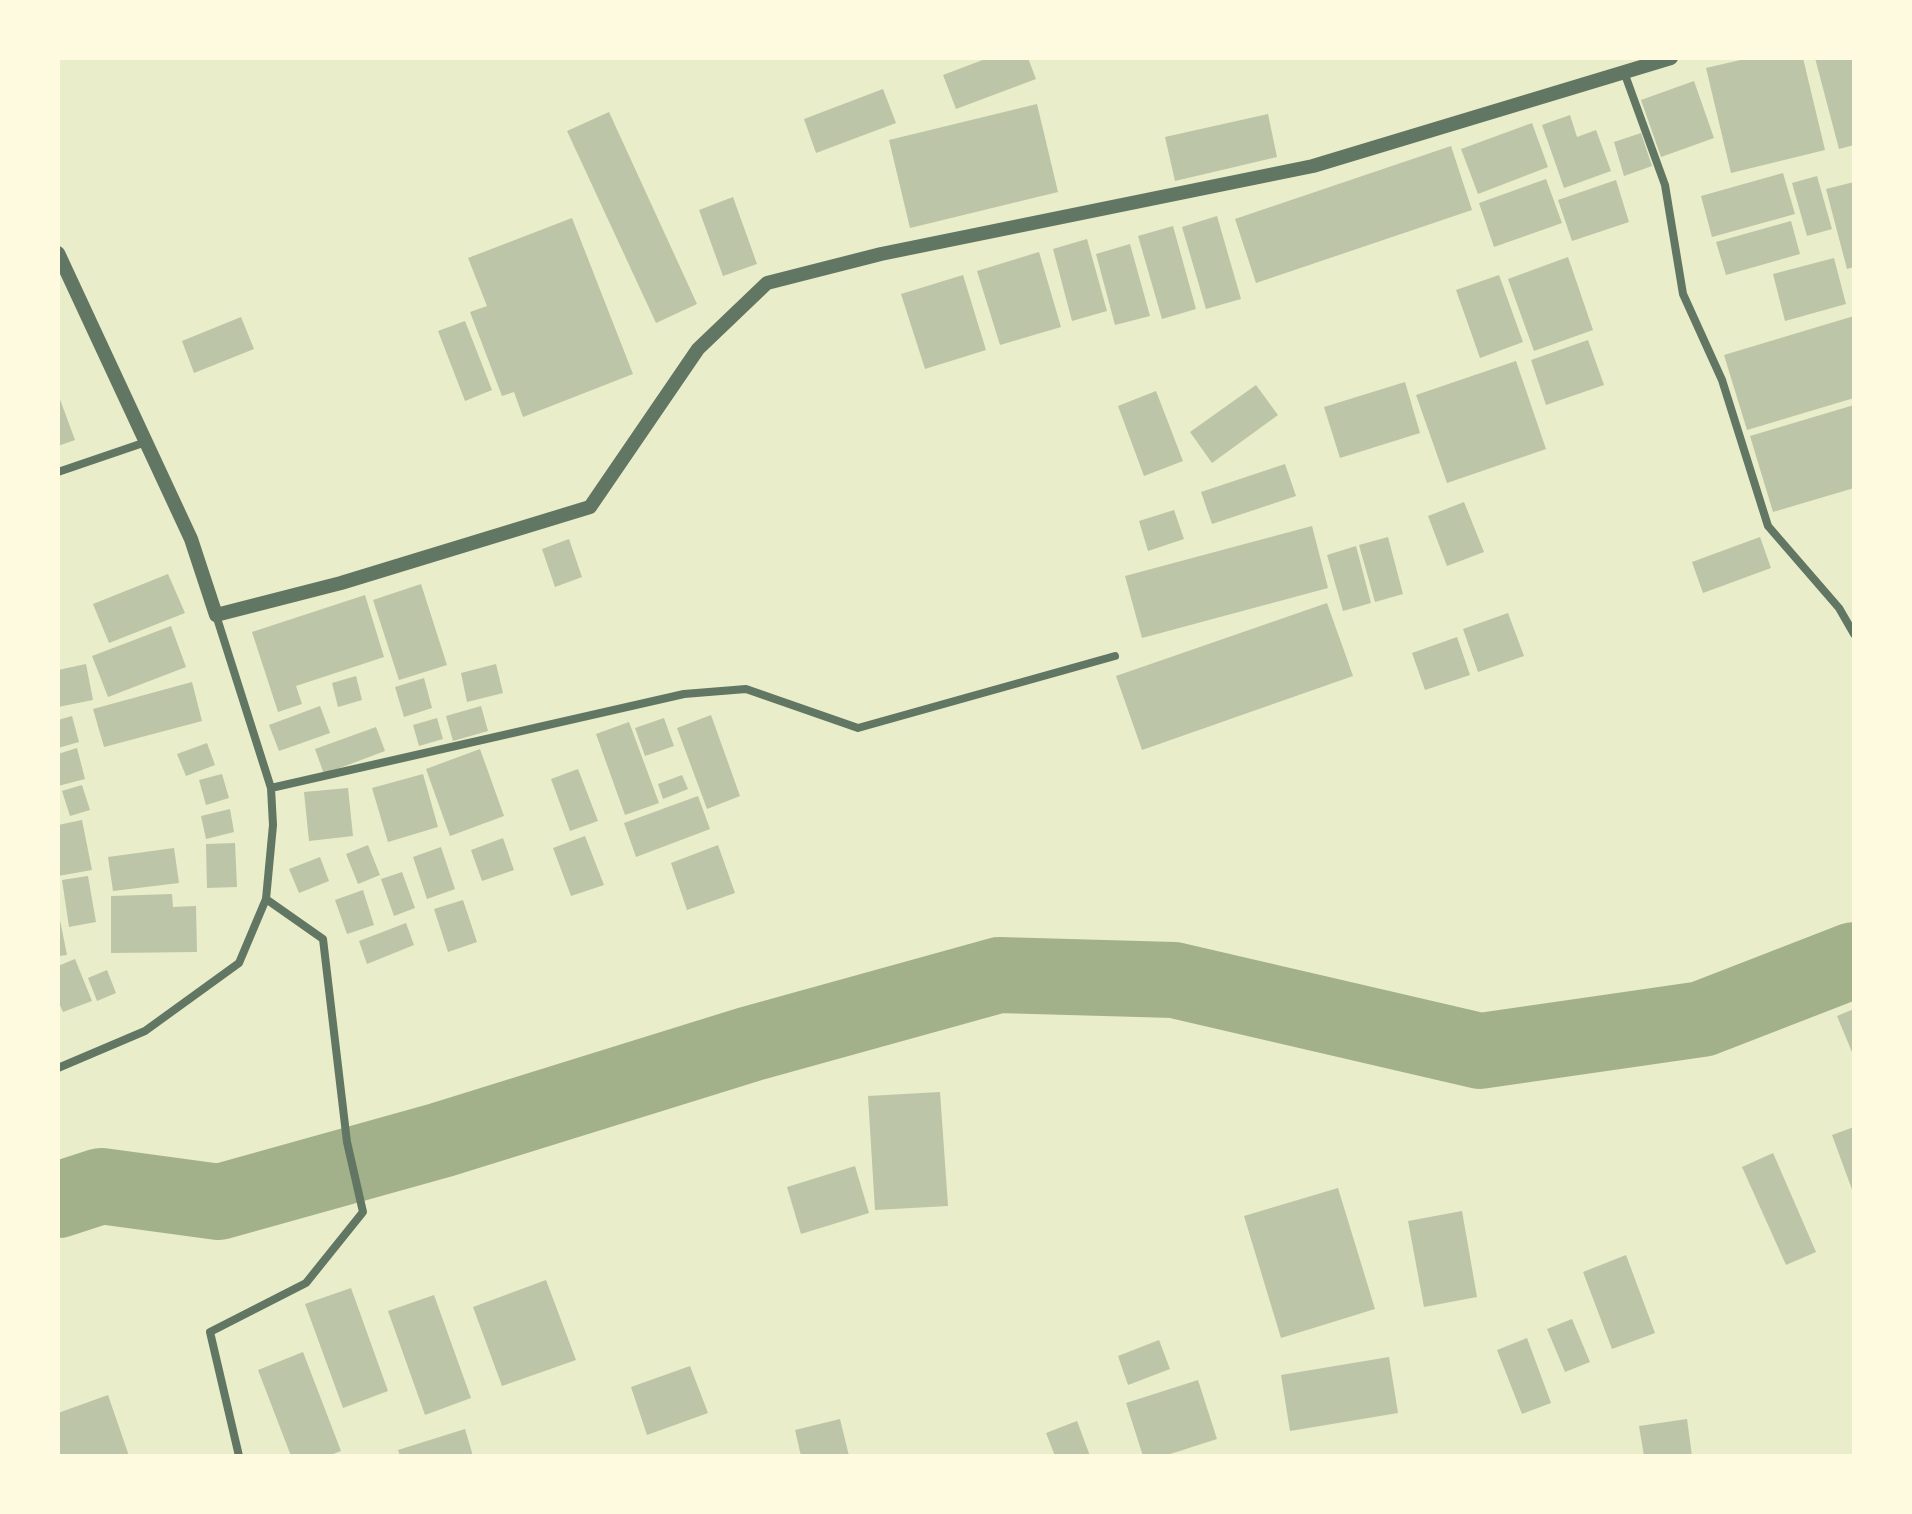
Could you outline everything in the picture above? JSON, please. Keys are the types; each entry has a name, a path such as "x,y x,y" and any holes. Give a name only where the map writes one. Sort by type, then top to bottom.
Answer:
{"street":[{"path":"216,615 341,583 590,507 698,349 767,283 881,254 1313,166 1671,58"},
{"path":"1624,72 1665,185 1683,294 1722,380 1768,526 1839,608 1854,634"},
{"path":"58,253 191,539 271,788 273,825 266,899 239,963 145,1031 58,1068"},
{"path":"58,472 146,442"},
{"path":"271,788 684,694 746,689 858,728 1115,656"},
{"path":"239,1456 210,1332 306,1283 363,1212 347,1142 323,939 266,899"}],"building":[{"path":"988,58 1028,58 1036,79 956,109 943,75"},
{"path":"1749,58 1803,58 1825,150 1731,173 1706,68"},
{"path":"1815,58 1853,58 1854,145 1839,149"},
{"path":"1694,81 1714,138 1661,157 1641,100"},
{"path":"883,89 896,123 816,153 804,119"},
{"path":"1037,104 1058,192 910,228 889,140"},
{"path":"609,112 697,304 656,323 567,131"},
{"path":"1268,114 1277,157 1175,181 1165,137"},
{"path":"1570,115 1577,137 1596,130 1611,171 1564,188 1542,125"},
{"path":"1532,123 1548,167 1478,194 1461,149"},
{"path":"1641,133 1652,166 1624,176 1614,142"},
{"path":"1451,146 1472,210 1256,283 1235,219"},
{"path":"1783,173 1795,214 1712,237 1701,196"},
{"path":"1817,176 1832,229 1807,236 1792,183"},
{"path":"1546,179 1562,223 1494,247 1479,203"},
{"path":"1616,180 1629,222 1572,241 1558,200"},
{"path":"1854,182 1854,267 1847,269 1826,189"},
{"path":"733,197 757,264 723,276 699,210"},
{"path":"1217,216 1241,299 1206,309 1182,227"},
{"path":"572,218 633,374 523,417 514,392 502,396 470,312 487,306 468,258"},
{"path":"1791,221 1800,254 1726,275 1716,242"},
{"path":"1173,226 1196,309 1162,319 1138,236"},
{"path":"1087,239 1107,311 1072,321 1053,249"},
{"path":"1130,244 1150,316 1115,325 1096,254"},
{"path":"1039,252 1061,327 1000,345 977,271"},
{"path":"1568,257 1593,330 1534,351 1508,279"},
{"path":"1834,258 1846,304 1785,321 1773,274"},
{"path":"963,275 986,350 925,369 901,294"},
{"path":"1499,275 1523,342 1480,358 1456,290"},
{"path":"1854,316 1854,398 1747,430 1724,355"},
{"path":"241,317 254,349 194,373 182,341"},
{"path":"465,321 492,390 465,401 438,331"},
{"path":"1588,340 1604,385 1546,405 1531,360"},
{"path":"1516,361 1546,449 1447,483 1416,395"},
{"path":"1405,382 1420,433 1340,458 1324,407"},
{"path":"1256,385 1278,415 1212,463 1190,432"},
{"path":"1156,391 1183,461 1144,476 1118,406"},
{"path":"58,394 75,440 58,446"},
{"path":"1854,405 1854,488 1773,512 1750,436"},
{"path":"1285,464 1296,496 1212,524 1201,492"},
{"path":"1464,502 1484,552 1447,566 1428,516"},
{"path":"1174,510 1184,539 1148,551 1139,521"},
{"path":"1312,526 1328,588 1142,638 1125,576"},
{"path":"1388,537 1403,594 1375,602 1359,545"},
{"path":"1760,537 1771,568 1703,593 1692,562"},
{"path":"569,539 582,577 555,587 542,549"},
{"path":"1356,546 1371,603 1343,611 1327,555"},
{"path":"168,574 185,613 109,643 93,604"},
{"path":"421,584 447,665 399,680 373,600"},
{"path":"365,595 384,657 296,686 302,704 278,712 252,632"},
{"path":"1327,603 1353,676 1142,750 1116,676"},
{"path":"1508,613 1524,656 1478,672 1463,629"},
{"path":"171,626 186,667 108,697 92,656"},
{"path":"1457,637 1470,675 1425,690 1412,653"},
{"path":"86,664 93,700 58,707 58,670"},
{"path":"496,664 503,693 467,702 461,673"},
{"path":"356,676 362,700 338,707 332,683"},
{"path":"424,678 432,708 404,717 395,687"},
{"path":"192,682 202,721 104,747 93,709"},
{"path":"320,706 330,733 279,751 269,725"},
{"path":"481,706 488,731 453,741 446,716"},
{"path":"711,715 740,796 707,809 677,728"},
{"path":"72,716 79,742 58,748 58,720"},
{"path":"437,718 443,739 419,746 413,725"},
{"path":"664,718 674,746 645,756 635,728"},
{"path":"629,722 659,803 625,815 596,734"},
{"path":"376,727 385,751 324,774 315,749"},
{"path":"207,743 215,765 186,776 177,754"},
{"path":"77,748 85,779 58,786 58,754"},
{"path":"480,749 504,816 450,836 426,769"},
{"path":"578,769 598,821 570,831 551,779"},
{"path":"222,774 229,798 206,805 199,780"},
{"path":"423,774 438,827 388,842 372,788"},
{"path":"682,775 688,789 663,799 658,784"},
{"path":"82,785 90,810 70,816 62,791"},
{"path":"348,788 353,836 309,841 304,792"},
{"path":"698,796 710,829 636,857 624,823"},
{"path":"230,809 234,832 206,839 201,816"},
{"path":"82,820 92,870 58,876 58,825"},
{"path":"585,836 604,885 571,896 553,848"},
{"path":"503,838 514,870 482,881 471,850"},
{"path":"235,843 237,887 207,888 206,844"},
{"path":"368,845 380,875 358,884 346,854"},
{"path":"718,845 735,893 687,910 671,863"},
{"path":"441,847 455,889 427,899 413,857"},
{"path":"174,848 179,883 113,891 108,857"},
{"path":"320,857 329,881 299,893 289,869"},
{"path":"402,872 415,908 394,916 381,879"},
{"path":"88,876 96,922 69,927 62,880"},
{"path":"363,890 374,925 347,934 335,900"},
{"path":"172,894 173,907 196,906 197,952 111,953 111,896"},
{"path":"463,900 477,942 448,952 434,909"},
{"path":"58,910 67,955 58,956"},
{"path":"406,923 414,945 367,964 359,941"},
{"path":"75,959 92,1001 63,1012 58,1001 58,966"},
{"path":"107,970 116,993 97,1001 88,978"},
{"path":"1854,1009 1854,1057 1837,1016"},
{"path":"940,1092 948,1206 875,1210 868,1096"},
{"path":"1854,1127 1854,1195 1832,1135"},
{"path":"1773,1153 1816,1252 1786,1265 1742,1167"},
{"path":"855,1166 869,1213 801,1234 787,1187"},
{"path":"1338,1188 1375,1309 1281,1338 1244,1216"},
{"path":"1462,1211 1477,1297 1424,1307 1408,1221"},
{"path":"1626,1255 1655,1333 1612,1349 1583,1272"},
{"path":"546,1280 576,1360 502,1386 473,1307"},
{"path":"351,1288 388,1391 343,1408 305,1304"},
{"path":"434,1295 471,1398 425,1415 388,1311"},
{"path":"1572,1319 1590,1362 1565,1372 1547,1329"},
{"path":"1527,1338 1551,1403 1522,1414 1497,1350"},
{"path":"1159,1340 1170,1369 1128,1385 1118,1356"},
{"path":"303,1352 341,1451 328,1456 291,1456 258,1370"},
{"path":"1389,1357 1398,1413 1290,1431 1281,1375"},
{"path":"690,1366 708,1413 647,1435 631,1387"},
{"path":"1198,1380 1217,1439 1164,1456 1143,1456 1126,1403"},
{"path":"108,1395 129,1456 58,1456 58,1413"},
{"path":"840,1419 849,1456 801,1456 795,1430"},
{"path":"1687,1419 1692,1456 1644,1456 1639,1426"},
{"path":"1077,1421 1090,1456 1055,1456 1046,1433"},
{"path":"465,1429 473,1456 400,1456 398,1450"}],"waterway":[{"path":"58,1200 101,1186 219,1202 441,1140 750,1044 999,975 1174,980 1480,1051 1702,1019 1854,960"}]}
